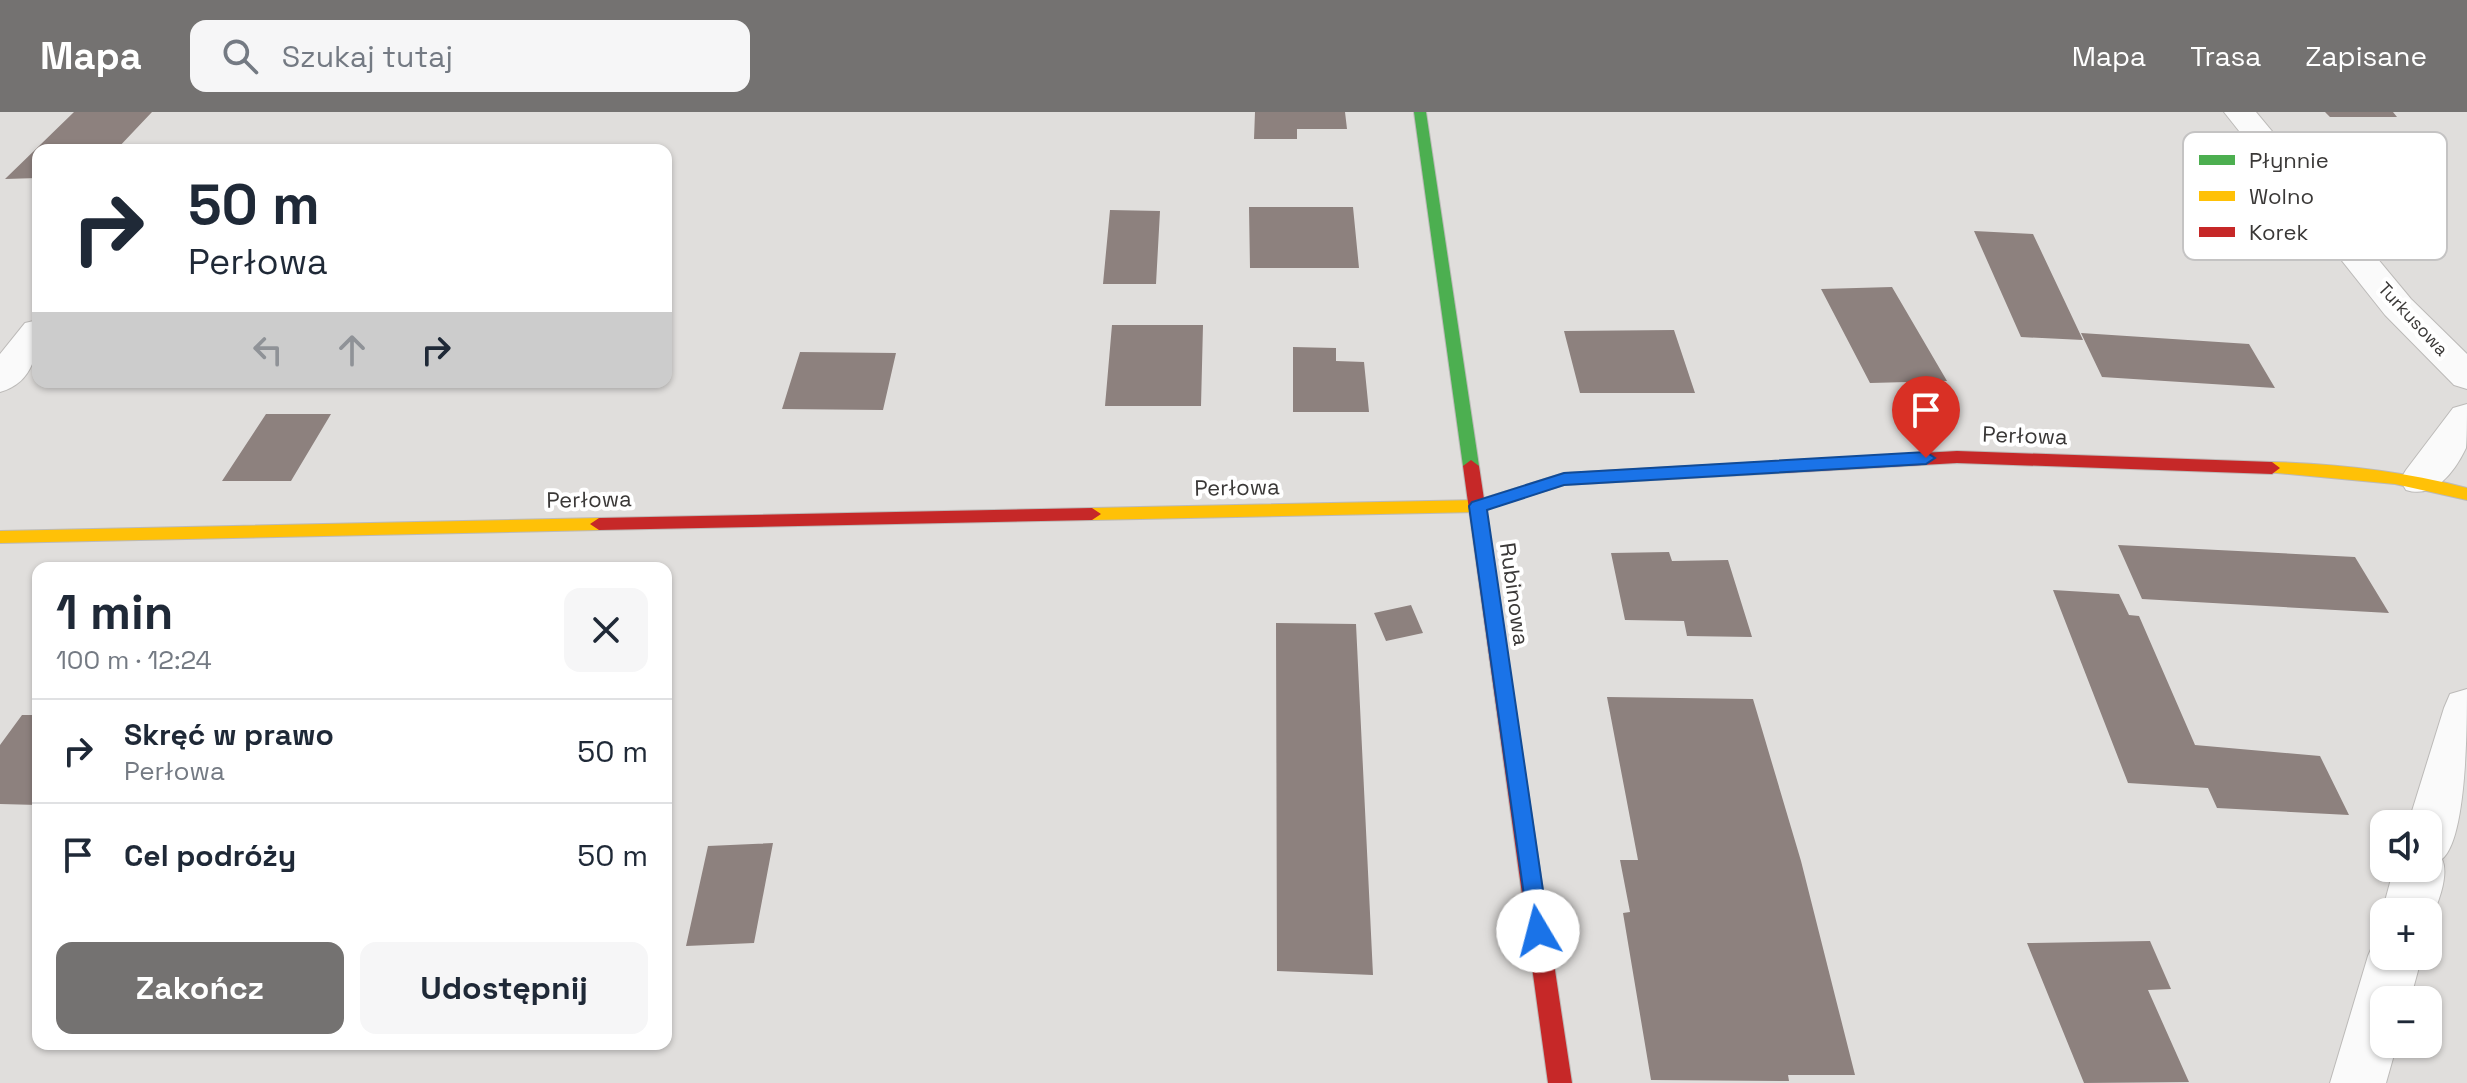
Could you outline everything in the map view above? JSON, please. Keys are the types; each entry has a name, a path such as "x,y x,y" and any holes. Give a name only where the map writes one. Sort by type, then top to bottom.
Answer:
{"street":[{"name":"Rubinowa","path":"1420,112 1560,1083"},
{"name":"Turkusowa","path":"2240,112 2256,132"},
{"name":"Turkusowa","path":"2360,260 2398,307 2467,376"},
{"path":"0,379 32,339"},
{"path":"2420,480 2467,418"},
{"name":"Perłowa","path":"0,537 1478,506 1564,479 1957,457 2341,470 2420,480 2467,494"},
{"path":"2437,810 2467,708"},
{"path":"2358,1083 2391,970"}],"building":[{"path":"74,112 152,112 122,144 41,144"},
{"path":"1255,112 1345,112 1347,129 1297,129 1297,139 1254,139"},
{"path":"2325,112 2393,112 2397,117 2330,117"},
{"path":"32,153 32,178 5,179"},
{"path":"1249,207 1353,207 1359,268 1250,268"},
{"path":"1110,210 1160,211 1156,284 1103,284"},
{"path":"1974,231 2033,234 2083,340 2021,337"},
{"path":"1892,287 1947,381 1870,383 1821,289"},
{"path":"1112,325 1203,325 1201,406 1105,406"},
{"path":"1674,330 1695,393 1580,393 1564,331"},
{"path":"2081,333 2249,344 2275,388 2102,377"},
{"path":"1293,347 1336,348 1336,361 1364,362 1369,412 1293,412"},
{"path":"800,352 896,353 883,410 782,409"},
{"path":"266,414 331,414 291,481 222,481"},
{"path":"2118,545 2355,557 2389,613 2142,599"},
{"path":"1669,552 1672,561 1728,560 1752,637 1687,636 1684,621 1625,620 1611,553"},
{"path":"2053,590 2119,594 2129,615 2139,616 2195,745 2320,756 2349,815 2217,808 2208,788 2128,783"},
{"path":"1411,605 1423,633 1386,641 1374,613"},
{"path":"1276,623 1356,624 1373,975 1277,971"},
{"path":"1607,697 1753,699 1801,861 1855,1075 1788,1075 1789,1081 1651,1080 1623,913 1630,912 1620,860 1638,860"},
{"path":"22,715 32,715 32,805 0,804 0,745"},
{"path":"773,843 754,943 686,946 708,846"},
{"path":"2150,941 2171,989 2148,990 2189,1082 2084,1083 2027,943"}],"traffic: fast":[{"path":"1420,112 1471,466"}],"traffic: slow":[{"path":"1092,514 1478,506 1564,479 1781,467"},
{"path":"2272,468 2371,475 2419,482 2467,494"},
{"path":"0,537 599,524"}],"traffic: jam":[{"path":"1781,467 1957,457 2272,468"},
{"path":"1471,466 1560,1083"},
{"path":"599,524 1092,514"}],"route":[{"path":"1538,931 1478,506 1564,479 1926,458"}]}
